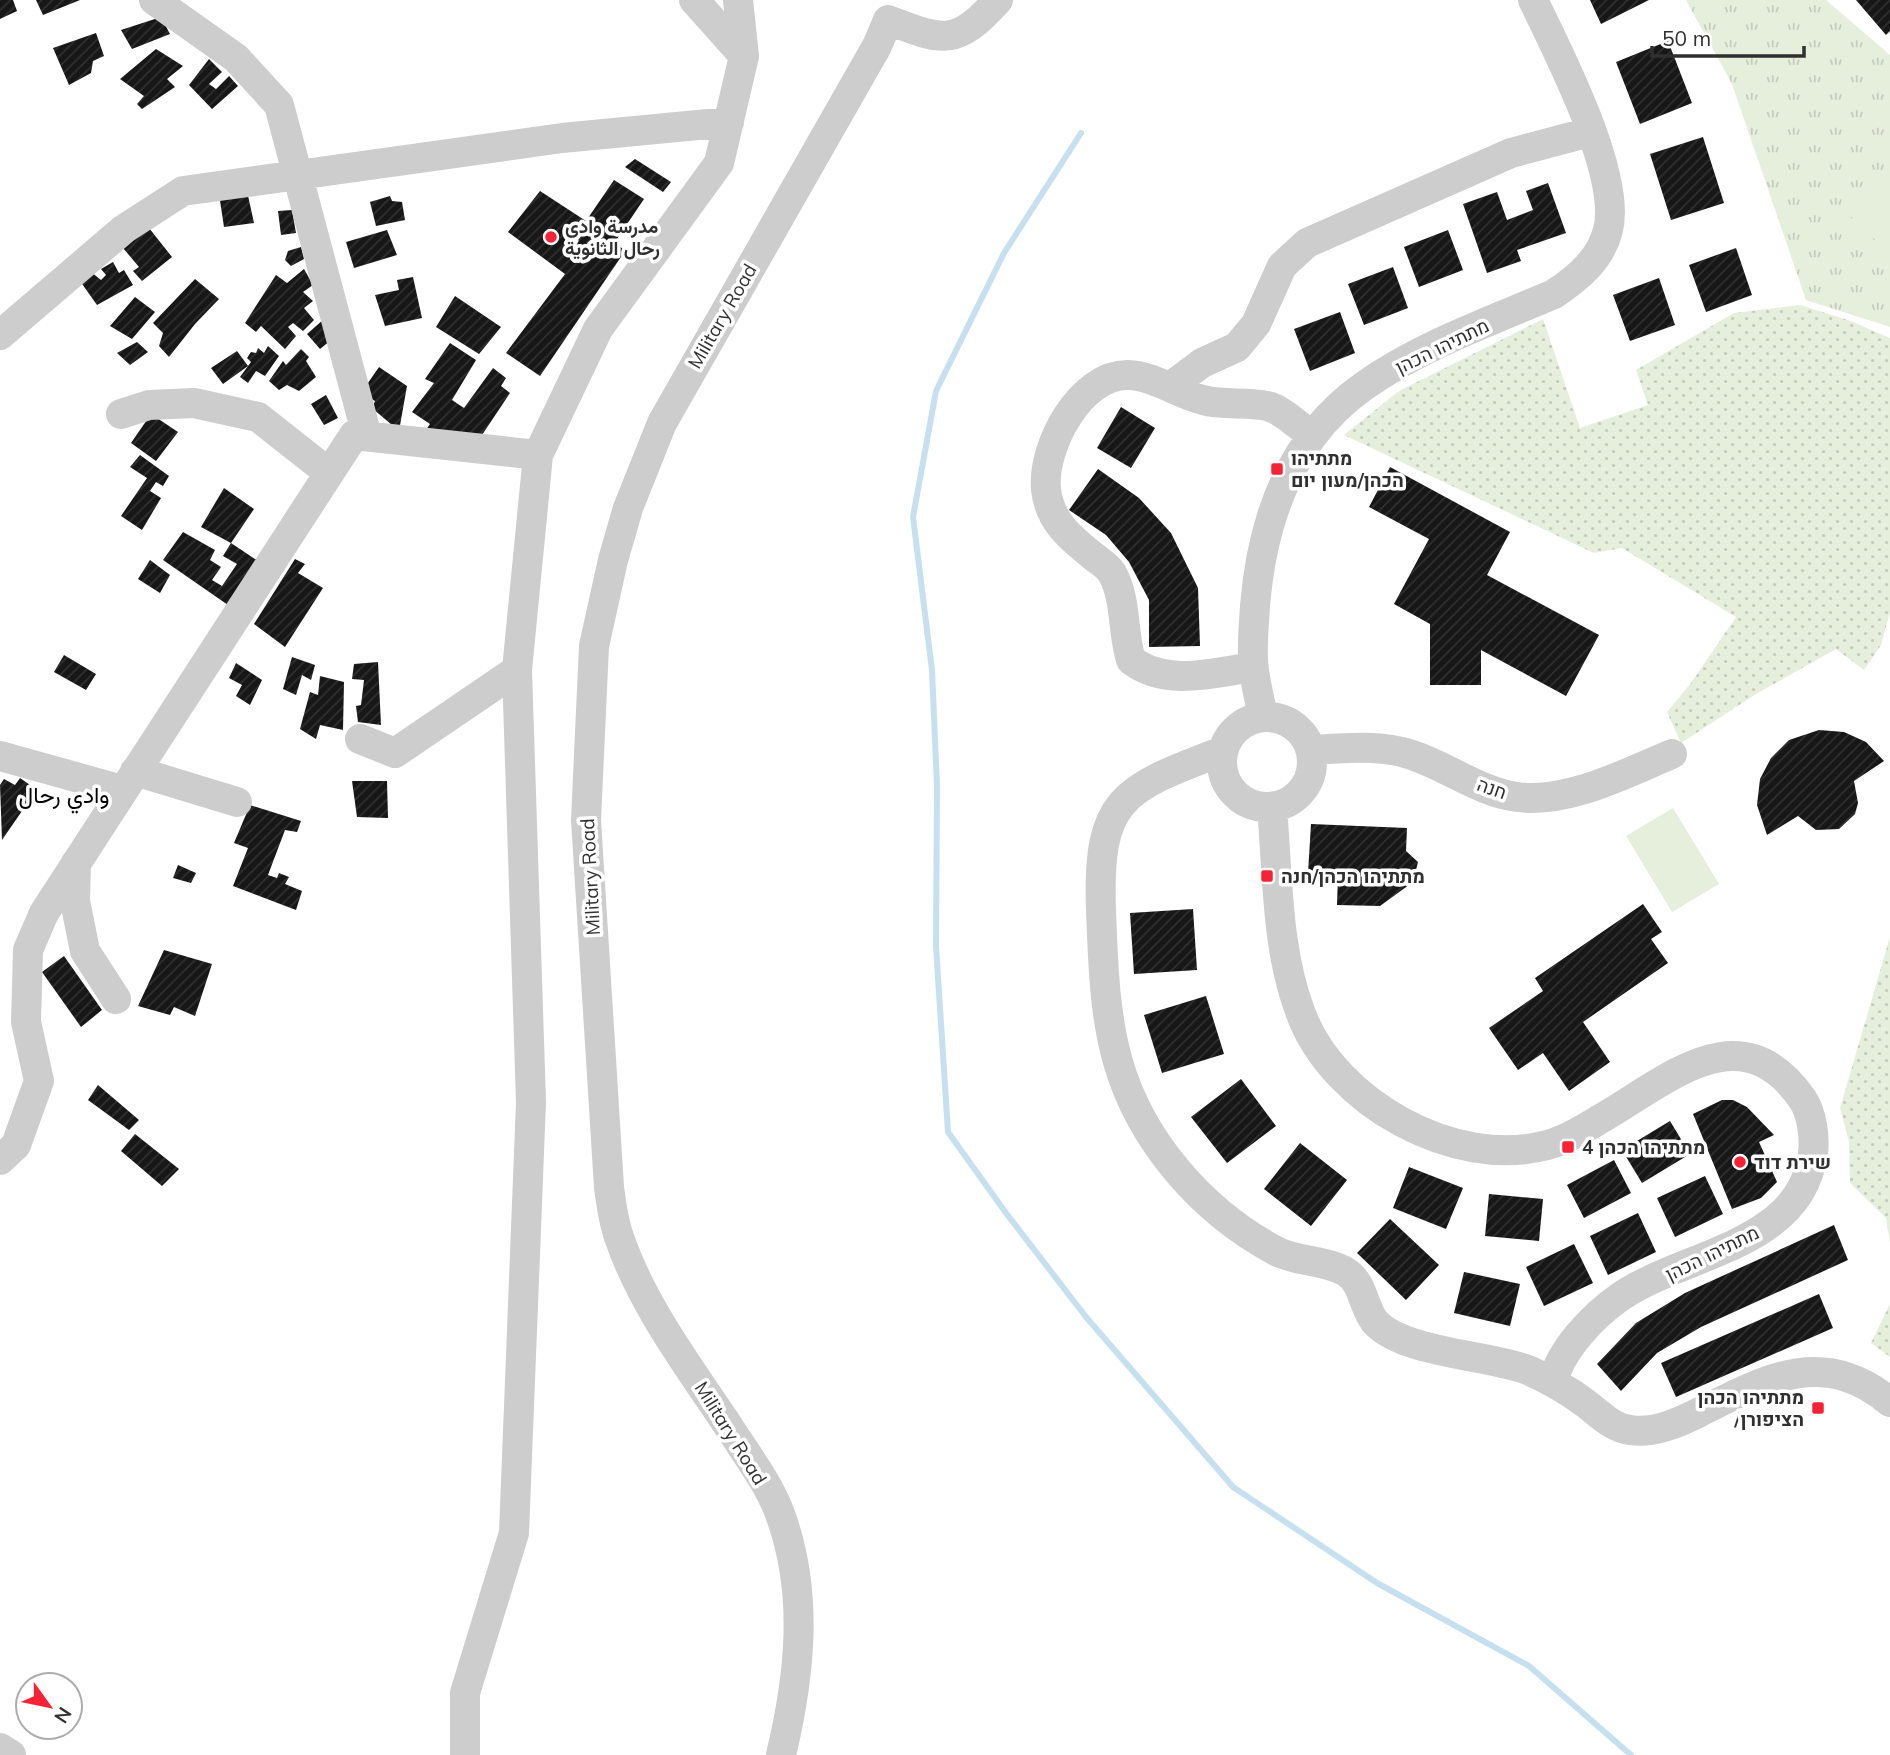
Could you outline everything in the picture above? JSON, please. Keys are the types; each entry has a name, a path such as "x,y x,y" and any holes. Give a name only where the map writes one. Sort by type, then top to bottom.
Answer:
{"street":[{"path":"154,0 236,58 279,105 366,436"},
{"path":"694,0 744,56"},
{"path":"465,1755 466,1693 514,1532 531,1102 517,670 538,455 598,330 719,163 744,56 738,0"},
{"name":"Military Road","path":"781,1755 797,1671 801,1625 795,1571 780,1513 754,1465 642,1289 617,1233 608,1187 586,820 594,646 613,559 628,508 662,423 877,46 888,20 928,35 945,37 960,34 998,0"},
{"name":"מתתיהו הכהן","path":"1263,717 1253,667 1259,559 1271,514 1290,470 1311,435 1364,386 1417,356 1554,294 1574,281 1591,264 1601,248 1611,216 1606,180 1573,84 1533,0"},
{"path":"0,335 124,229 183,191 562,138 729,122"},
{"path":"1170,387 1202,363 1237,347 1256,324 1282,266 1307,243 1511,153 1590,132"},
{"path":"1253,667 1181,677 1160,675 1138,666 1131,660 1123,605 1111,570 1061,530 1050,508 1046,489 1047,467 1068,418 1088,392 1100,382 1116,375 1132,375 1204,401 1270,406 1311,435"},
{"path":"121,414 149,405 194,403 258,417 329,473"},
{"path":"0,1160 16,1145 39,1081 26,1021 28,950 44,913 354,435 538,455"},
{"path":"360,739 395,753 517,670"},
{"path":"1263,717 1278,718 1292,724 1311,750 1309,779 1301,793 1287,803 1272,808 1252,806 1239,798 1225,780 1223,751 1231,734 1248,721 1263,717"},
{"name":"חנה","path":"1311,750 1360,748 1411,754 1494,792 1519,797 1578,790 1672,754"},
{"path":"1223,751 1150,782 1126,798 1114,812 1107,828 1100,883 1104,972 1118,1063 1132,1098 1172,1164 1222,1217 1280,1253 1347,1272 1358,1285 1376,1323 1418,1344 1525,1369 1553,1382 1611,1423 1630,1430 1651,1429 1680,1422 1758,1384 1784,1375 1812,1371 1836,1372 1862,1383 1890,1402"},
{"path":"0,756 237,802"},
{"name":"מתתיהו הכהן","path":"1272,808 1283,950 1302,1017 1317,1044 1336,1067 1363,1096 1394,1117 1425,1134 1455,1145 1518,1149 1547,1145 1577,1133 1682,1066 1727,1055 1766,1065 1782,1076 1807,1107 1813,1148 1810,1170 1787,1209 1768,1226 1752,1235 1622,1296 1602,1312 1567,1352 1556,1369 1553,1382"},
{"path":"76,863 75,901 85,951 116,999"},
{"path":"0,1748 11,1755"}],"green space":[{"path":"1686,0 1826,0 1890,55 1890,327 1806,300 1732,84"},
{"path":"1890,162 1890,242 1886,247 1849,222"},
{"path":"1800,305 1848,320 1890,338 1890,612 1881,645 1864,670 1836,649 1756,694 1681,743 1667,712 1691,683 1736,617 1622,548 1594,553 1344,435 1399,391 1543,319 1580,428 1648,405 1636,370 1734,313"},
{"path":"1673,808 1719,884 1672,912 1626,836"},
{"path":"1890,937 1890,1242 1886,1218 1850,1183 1849,1142 1840,1108"},
{"path":"1890,1304 1890,1357 1871,1343"}],"building":[{"path":"0,0 13,0 17,11 0,19"},
{"path":"36,0 80,0 43,15"},
{"path":"1590,0 1649,0 1601,24"},
{"path":"1856,0 1890,0 1890,31 1886,35"},
{"path":"161,17 170,34 132,49 121,30"},
{"path":"96,33 104,56 93,61 91,73 69,85 53,48"},
{"path":"1668,41 1692,103 1640,124 1616,62"},
{"path":"156,49 183,66 167,79 175,87 142,109 137,104 144,96 120,79"},
{"path":"209,59 222,72 209,84 216,89 229,76 238,86 212,109 189,85"},
{"path":"1703,137 1724,203 1671,220 1650,154"},
{"path":"635,159 671,182 663,192 625,167"},
{"path":"614,180 644,199 615,242 625,251 540,376 506,353 565,274 508,232 540,191 586,221"},
{"path":"1548,183 1566,233 1517,250 1521,261 1487,273 1463,204 1497,192 1507,220 1533,210 1526,191"},
{"path":"247,191 254,223 224,227 219,194"},
{"path":"390,196 392,201 402,202 405,220 376,226 370,202"},
{"path":"292,210 296,233 281,235 278,211"},
{"path":"149,228 172,257 142,281 133,271 139,267 123,248"},
{"path":"387,230 397,255 354,268 346,242"},
{"path":"1448,230 1463,270 1419,287 1404,247"},
{"path":"301,247 304,259 291,266 285,260 288,251"},
{"path":"1736,248 1752,295 1706,312 1689,265"},
{"path":"113,262 119,273 124,270 133,285 97,305 80,281 91,272 101,280 106,275 101,269"},
{"path":"1393,267 1408,308 1364,325 1348,284"},
{"path":"304,269 313,285 303,292 313,301 304,308 314,320 303,331 293,323 288,327 296,336 285,349 261,326 256,332 245,323 276,275 287,283"},
{"path":"413,277 422,318 385,326 375,295 399,290 397,280"},
{"path":"1659,278 1675,325 1630,341 1613,295"},
{"path":"195,279 219,299 169,357 159,346 163,333 153,323"},
{"path":"455,296 501,327 479,354 436,327"},
{"path":"135,297 155,312 132,339 110,326"},
{"path":"1340,312 1355,353 1310,371 1294,329"},
{"path":"324,319 336,336 320,349 307,334"},
{"path":"137,342 148,352 130,365 117,353"},
{"path":"450,343 476,360 452,400 464,408 493,368 506,378 501,386 510,393 474,447 425,431 430,424 412,412 434,383 425,379"},
{"path":"268,346 279,356 265,376 256,371 248,383 240,377 251,362 247,358 251,352 256,353 258,348 264,353"},
{"path":"301,349 309,357 306,361 316,377 299,391 287,385 279,390 269,381 283,361 286,365"},
{"path":"237,351 248,366 223,384 211,368"},
{"path":"379,367 407,386 399,431 372,408 375,401 361,393"},
{"path":"326,395 338,418 324,425 311,404"},
{"path":"1121,407 1155,428 1131,468 1097,448"},
{"path":"151,414 178,432 156,461 131,443"},
{"path":"140,455 169,476 163,486 156,482 150,491 161,498 142,530 121,516 147,478 130,467"},
{"path":"1390,467 1510,532 1487,575 1599,635 1566,696 1481,650 1481,685 1430,685 1430,624 1394,604 1429,539 1369,507"},
{"path":"1098,469 1139,498 1171,533 1198,588 1200,646 1149,647 1149,600 1129,562 1106,535 1069,510"},
{"path":"224,488 254,509 231,543 201,527"},
{"path":"183,532 215,550 210,560 221,567 212,580 222,586 237,564 223,556 231,543 261,563 228,605 163,560"},
{"path":"295,559 305,564 298,573 323,588 285,647 254,624"},
{"path":"150,560 170,575 160,593 138,579"},
{"path":"64,655 96,674 86,690 54,672"},
{"path":"292,657 315,665 311,680 302,675 296,695 283,689"},
{"path":"378,662 381,725 358,722 356,706 361,705 364,680 352,679 354,664"},
{"path":"236,663 262,680 250,705 236,696 242,685 229,678"},
{"path":"320,676 344,682 343,730 320,725 316,739 300,729 310,692 318,695"},
{"path":"1819,730 1844,732 1866,742 1884,761 1854,781 1858,803 1855,814 1839,829 1816,830 1798,816 1767,835 1757,805 1760,779 1771,758 1789,740"},
{"path":"20,778 30,785 27,790 33,795 2,840 0,785 4,779 15,785"},
{"path":"352,781 387,781 388,818 357,817"},
{"path":"250,805 301,821 297,832 285,830 268,875 277,878 279,873 289,877 285,884 302,891 296,910 233,886 248,848 234,843"},
{"path":"1311,824 1407,828 1406,851 1418,862 1413,882 1380,906 1337,905 1338,874 1308,873"},
{"path":"178,865 196,873 191,883 173,878"},
{"path":"1643,904 1662,932 1651,939 1668,963 1583,1022 1610,1062 1569,1091 1543,1053 1518,1070 1489,1028 1543,991 1535,978"},
{"path":"1193,909 1197,970 1134,974 1130,913"},
{"path":"164,950 212,964 195,1016 174,1007 170,1015 138,1006"},
{"path":"64,956 102,1010 81,1027 42,972"},
{"path":"1206,996 1224,1054 1162,1073 1144,1015"},
{"path":"1241,1079 1276,1126 1227,1163 1191,1117"},
{"path":"98,1085 139,1120 129,1130 88,1100"},
{"name":"שירת דוד","path":"1722,1100 1733,1100 1747,1107 1774,1135 1759,1142 1777,1182 1761,1198 1732,1209 1693,1114"},
{"path":"1670,1121 1690,1154 1642,1183 1622,1150"},
{"path":"135,1134 179,1169 162,1186 121,1151"},
{"path":"1300,1143 1347,1180 1311,1226 1264,1189"},
{"path":"1614,1160 1631,1193 1584,1218 1567,1185"},
{"path":"1409,1167 1463,1188 1446,1229 1393,1208"},
{"path":"1705,1176 1723,1214 1675,1237 1657,1198"},
{"path":"1489,1194 1543,1199 1539,1241 1485,1236"},
{"path":"1638,1213 1656,1252 1608,1275 1590,1236"},
{"path":"1390,1219 1439,1265 1406,1300 1357,1253"},
{"path":"1834,1225 1848,1260 1701,1327 1657,1353 1621,1391 1597,1364 1636,1323 1685,1293"},
{"path":"1574,1244 1593,1283 1544,1306 1526,1267"},
{"path":"1464,1272 1520,1284 1510,1326 1454,1313"},
{"path":"1819,1294 1833,1328 1676,1397 1661,1363"}],"waterway":[{"path":"1081,133 1004,253 936,391 913,517 932,670 937,786 936,946 948,1132 1086,1317 1233,1487 1377,1583 1529,1666 1631,1755"}],"place":[{"name":"مدرسة وادي رحال الثانوية","path":"551,237"},
{"name":"מתתיהו הכהן/מעון יום","path":"1277,469"},
{"name":"מתתיהו הכהן/חנה","path":"1267,876"},
{"name":"מתתיהו הכהן 4","path":"1568,1147"},
{"name":"שירת דוד","path":"1740,1162"},
{"name":"מתתיהו הכהן /הציפורן","path":"1818,1408"}],"district":[{"name":"وادي رحال","path":"64,794"}]}
